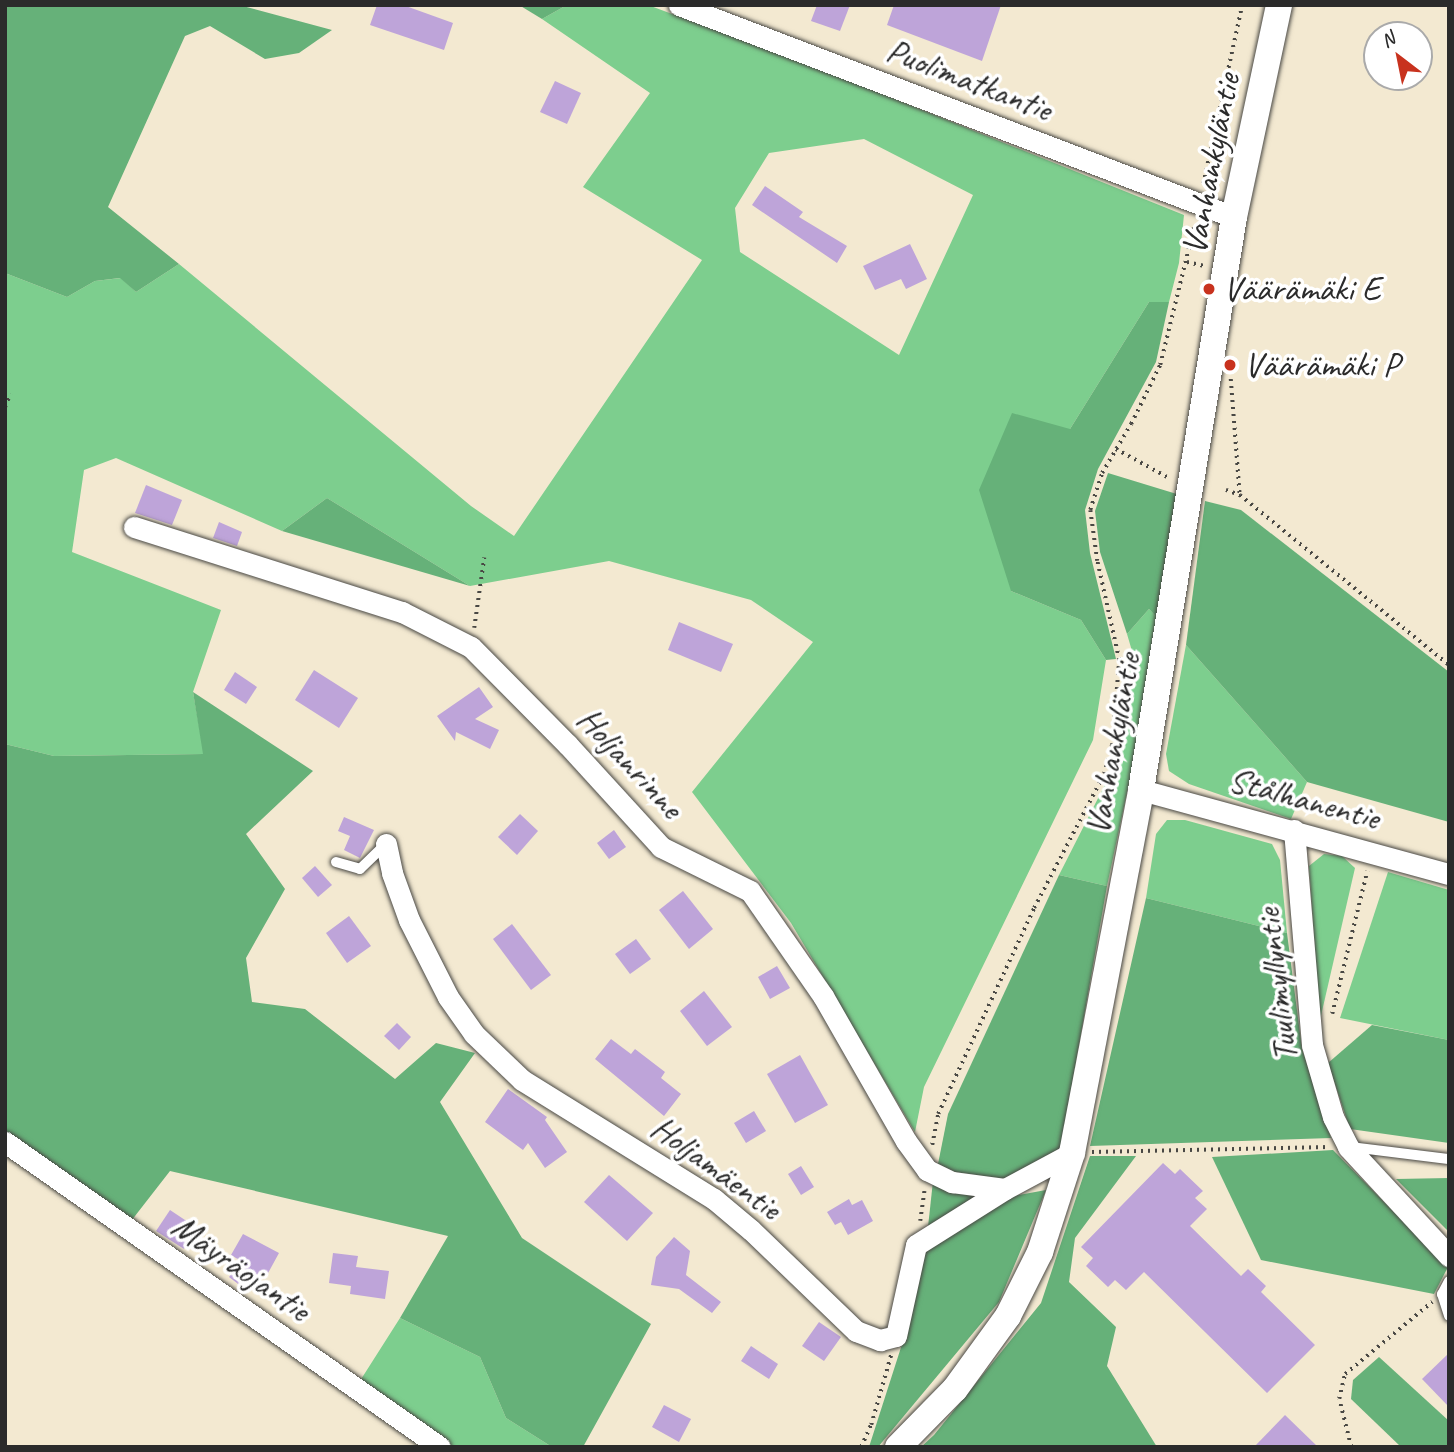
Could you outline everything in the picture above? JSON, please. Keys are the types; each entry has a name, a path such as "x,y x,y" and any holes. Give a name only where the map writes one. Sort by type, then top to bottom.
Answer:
{"street":[{"name":"Puolimatkantie","path":"679,5 1234,217"},
{"name":"Vanhankyläntie","path":"898,1447 955,1389 1008,1316 1040,1252 1073,1153 1141,790 1234,217 1279,5"},
{"name":"Holjanrinne","path":"134,527 402,612 471,647 568,745 661,847 750,891 823,996 906,1141 927,1170"},
{"name":"Stålhanentie","path":"1141,790 1449,874"},
{"name":"Tuulimyllyntie","path":"1294,830 1312,1045 1333,1116 1348,1147 1449,1256"},
{"name":"Holjamäentie","path":"386,844 409,920 448,996 474,1034 522,1080 714,1199 751,1230 856,1331 880,1340 896,1336"},
{"name":"Mäyräojantie","path":"5,1142 440,1447"},
{"path":"896,1336 916,1245 1005,1189 1073,1153"},
{"path":"927,1170 952,1182 1005,1189"}],"lane":[{"path":"336,862 360,869 386,844"},
{"path":"1348,1147 1449,1159"},
{"path":"1449,1281 1442,1294 1449,1316"}],"path":[{"name":"Vanhankyläntie","path":"916,1245 938,1114 1034,908 1104,774 1112,745 1119,660 1097,561 1090,510 1102,473 1160,365 1187,262 1242,5"},
{"path":"1187,262 1211,267"},
{"path":"1231,378 1240,495"},
{"path":"5,407 10,394"},
{"path":"1116,449 1173,480"},
{"path":"1226,490 1240,495 1449,665"},
{"path":"471,647 484,558"},
{"path":"1332,1014 1372,852"},
{"path":"1073,1153 1348,1147"},
{"path":"1351,1447 1339,1399 1345,1374 1442,1294"},
{"path":"861,1447 871,1426 896,1336"}],"green space":[{"path":"5,5 239,5 332,30 299,53 265,59 210,26 185,36 108,207 179,264 136,292 120,278 95,281 67,297 5,273"},
{"path":"519,5 567,5 542,19"},
{"path":"567,5 648,5 825,71 1184,215 1179,263 1169,302 1149,302 1070,429 1011,591 1081,620 1106,660 1093,740 924,1087 915,1132 791,923 692,792 813,642 751,600 609,561 470,586 327,498 282,531 116,458 84,470 72,552 221,610 193,692 204,754 54,756 5,744 5,273 67,297 95,281 121,278 136,292 179,264 471,506 514,536 702,260 583,187 650,93 542,19","holes":["864,139 973,195 899,355 740,252 735,208 769,153"]},
{"path":"1149,302 1169,302 1156,362 1098,469 1085,510 1090,553 1116,659 1106,660 1081,620 1011,591 979,490 1012,413 1070,429"},
{"path":"1108,473 1180,495 1163,624 1149,609 1127,634 1100,552 1095,511"},
{"path":"327,498 470,586 282,531"},
{"path":"1205,501 1241,510 1449,672 1449,822 1307,782 1186,645"},
{"path":"1149,609 1163,624 1107,886 1059,875 1121,753 1132,651 1127,634"},
{"path":"1186,645 1307,782 1291,819 1189,784 1169,771 1166,754"},
{"path":"193,692 313,771 246,834 285,889 246,958 252,1002 305,1009 395,1079 436,1043 475,1053 440,1102 522,1238 651,1324 583,1447 552,1447 506,1418 480,1357 400,1318 448,1236 170,1171 121,1234 5,1154 5,744 54,756 203,754"},
{"path":"1167,820 1185,820 1272,844 1280,860 1287,933 1146,898 1156,834"},
{"path":"1324,854 1342,856 1355,868 1320,1020 1309,866"},
{"path":"1388,872 1449,890 1449,1040 1340,1018"},
{"path":"1059,875 1107,886 1060,1153 1006,1180 955,1172 938,1164 948,1114"},
{"path":"1146,898 1287,933 1302,1049 1331,1138 1090,1146"},
{"path":"1372,1025 1449,1040 1449,1143 1350,1129 1328,1063"},
{"path":"1333,1150 1448,1267 1434,1294 1261,1260 1212,1157"},
{"path":"1090,1156 1136,1156 1075,1238 1069,1282 1116,1327 1107,1366 1157,1447 921,1447 934,1435 1041,1303"},
{"path":"1449,1178 1449,1232 1396,1179"},
{"path":"933,1181 986,1193 928,1227"},
{"path":"1046,1190 999,1302 878,1447 869,1447 904,1338 926,1248 1008,1197"},
{"path":"400,1318 480,1357 506,1418 552,1447 424,1447 351,1395"},
{"path":"1379,1357 1449,1421 1449,1447 1401,1447 1351,1399 1353,1380"}],"building":[{"path":"377,5 403,5 453,23 444,50 370,25"},
{"path":"817,5 850,5 840,31 811,21"},
{"path":"894,5 1001,5 982,61 887,25"},
{"path":"555,81 581,93 567,124 540,112"},
{"path":"765,186 803,212 799,217 847,246 837,263 752,205"},
{"path":"910,244 927,279 906,289 901,279 875,290 863,266"},
{"path":"146,485 182,500 172,525 135,513"},
{"path":"219,522 242,532 237,546 213,538"},
{"path":"679,622 733,644 721,672 668,650"},
{"path":"314,670 358,698 339,728 295,700"},
{"path":"235,672 257,687 246,704 224,690"},
{"path":"479,687 493,707 475,719 499,730 490,749 456,732 455,741 437,716"},
{"path":"520,814 538,831 517,855 498,837"},
{"path":"344,817 374,830 360,858 344,850 350,836 338,831"},
{"path":"614,830 626,847 609,859 597,843"},
{"path":"315,866 332,885 318,897 302,878"},
{"path":"683,891 713,929 689,949 659,910"},
{"path":"349,916 371,946 347,963 326,933"},
{"path":"512,924 551,975 531,990 493,939"},
{"path":"636,939 651,959 630,974 615,954"},
{"path":"777,966 790,988 770,999 758,977"},
{"path":"704,991 732,1027 707,1046 680,1011"},
{"path":"397,1023 411,1037 399,1050 384,1036"},
{"path":"611,1039 631,1054 635,1049 665,1072 661,1078 681,1094 664,1116 595,1059"},
{"path":"800,1055 828,1105 795,1123 767,1074"},
{"path":"508,1089 547,1117 545,1120 567,1152 545,1168 528,1143 523,1150 485,1122"},
{"path":"754,1111 766,1131 746,1143 734,1123"},
{"path":"1163,1163 1175,1174 1180,1169 1203,1191 1195,1198 1207,1209 1190,1226 1241,1276 1248,1269 1266,1286 1261,1292 1315,1345 1267,1393 1144,1272 1126,1290 1115,1280 1108,1287 1086,1266 1093,1258 1081,1247"},
{"path":"801,1166 814,1187 801,1195 788,1174"},
{"path":"609,1175 653,1213 627,1241 584,1202"},
{"path":"849,1199 852,1205 862,1200 873,1221 848,1235 841,1222 835,1225 827,1212"},
{"path":"170,1210 197,1228 184,1249 156,1231"},
{"path":"243,1234 279,1253 267,1275 260,1271 246,1290 229,1277 241,1261 231,1255"},
{"path":"674,1237 690,1251 686,1275 721,1302 712,1313 679,1289 651,1285 656,1257"},
{"path":"333,1253 358,1256 356,1267 389,1271 385,1299 350,1294 351,1286 329,1283"},
{"path":"819,1322 841,1337 824,1361 802,1346"},
{"path":"751,1346 778,1364 769,1379 741,1361"},
{"path":"1449,1353 1449,1407 1422,1379"},
{"path":"664,1405 691,1419 679,1442 652,1427"},
{"path":"1285,1415 1318,1447 1254,1447"}],"place":[{"name":"Väärämäki E","path":"1209,289"},
{"name":"Väärämäki P","path":"1230,365"}]}
